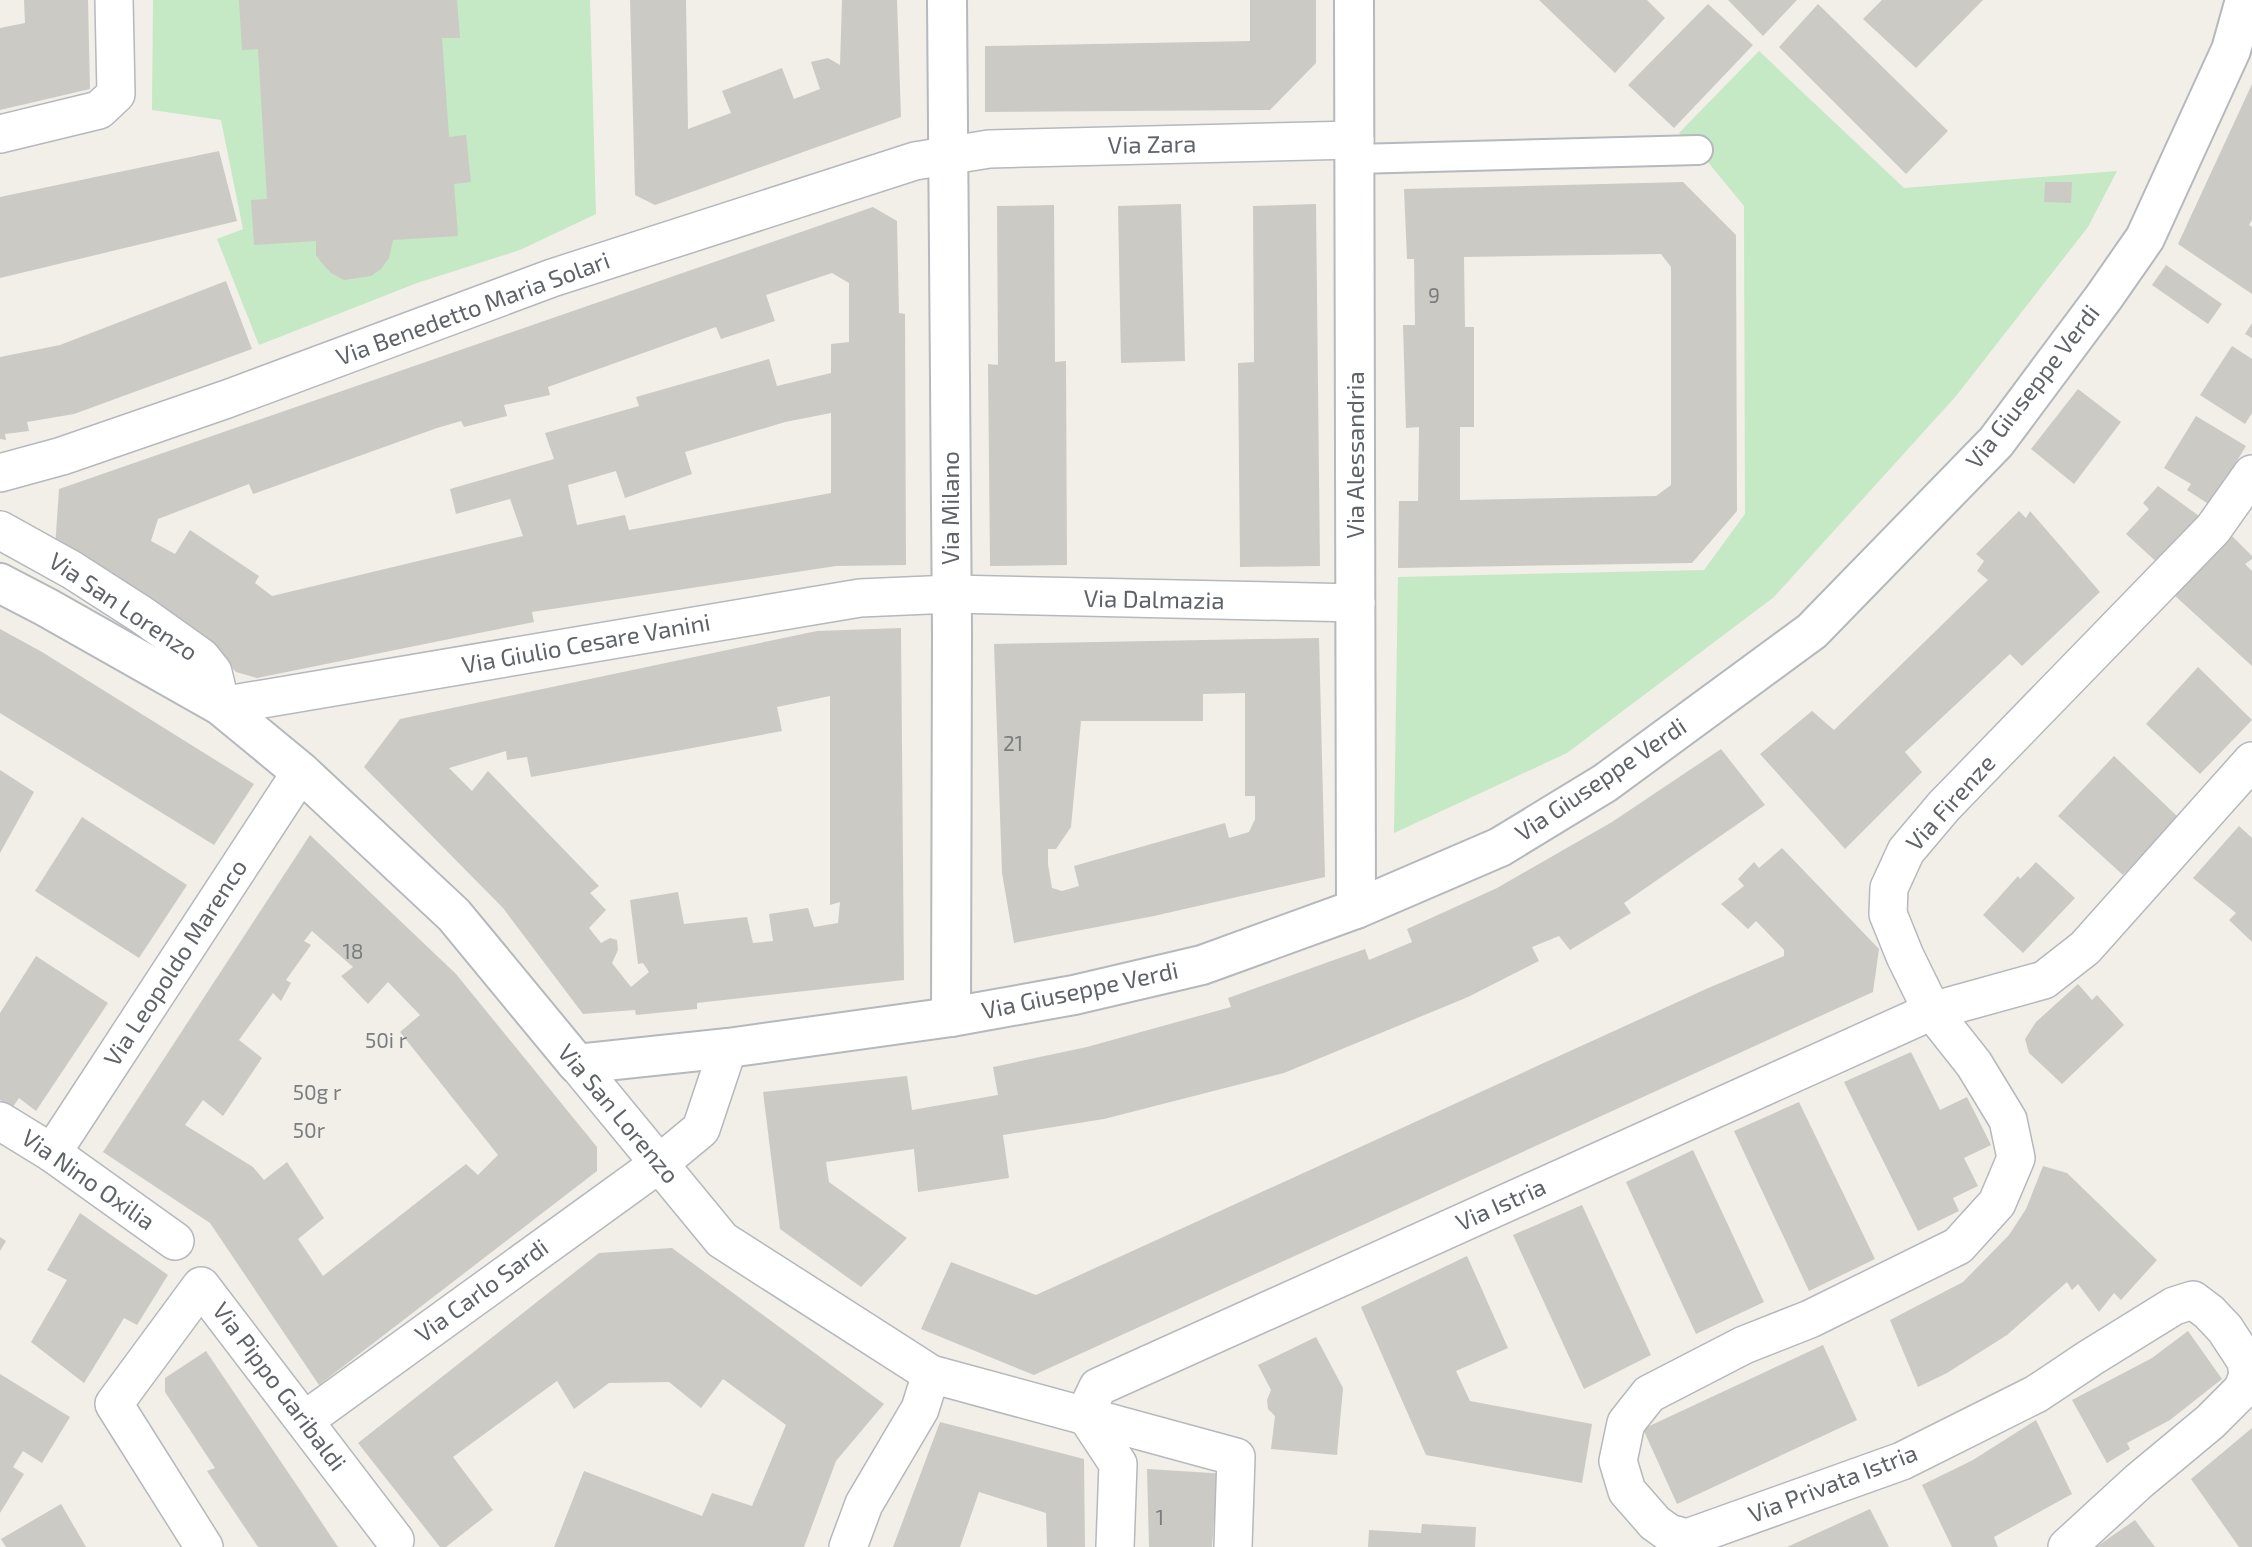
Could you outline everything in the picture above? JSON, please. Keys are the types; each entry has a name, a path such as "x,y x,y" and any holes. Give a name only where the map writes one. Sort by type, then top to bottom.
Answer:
{"street":[{"path":"0,134 99,110 116,94 114,0"},
{"name":"Via Milano","path":"947,0 952,594 951,1017"},
{"name":"Via Alessandria","path":"1354,0 1356,909"},
{"name":"Via Giuseppe Verdi","path":"576,1064 728,1048 951,1017 1074,995 1202,965 1356,909 1500,847 1605,783 1812,631 1996,442 2145,238 2231,50 2245,0"},
{"name":"Via Zara","path":"949,155 989,149 1355,150"},
{"path":"1355,150 1698,150"},
{"name":"Via Benedetto Maria Solari","path":"0,473 62,456 227,399 552,278 915,161 949,155"},
{"name":"Via Firenze","path":"1932,1011 1888,914 1889,888 1906,851 1954,796 2213,529 2252,474"},
{"name":"Via San Lorenzo","path":"0,530 142,615 201,657 213,672 221,706"},
{"name":"Via San Lorenzo","path":"0,583 221,706 301,772 454,915 722,1240 931,1374 1236,1457 1233,1547"},
{"name":"Via Dalmazia","path":"952,594 1356,603"},
{"name":"Via Giulio Cesare Vanini","path":"221,706 860,598 952,594"},
{"path":"1932,1011 2044,980 2085,948 2252,761"},
{"name":"Via Leopoldo Marenco","path":"52,1153 301,772"},
{"name":"Via Istria","path":"1084,1414 1098,1387 1932,1011"},
{"name":"Via Privata Istria","path":"1932,1011 1974,1064 2008,1120 2015,1158 1997,1203 1958,1246 1810,1319 1744,1345 1649,1394 1626,1423 1618,1461 1627,1491 1655,1523 1669,1534 1687,1538 1902,1461 2036,1394 2174,1306 2193,1300 2225,1329 2246,1361 2248,1376 2242,1390 2210,1422 2067,1547"},
{"name":"Via Carlo Sardi","path":"305,1420 660,1163 701,1129 728,1048"},
{"name":"Via Nino Oxilia","path":"0,1121 52,1153 175,1241"},
{"name":"Via Pippo Garibaldi","path":"204,1547 114,1404 201,1286 395,1539"},
{"path":"848,1547 864,1504 920,1409 931,1374"},
{"path":"1084,1414 1118,1464 1115,1547"}],"green space":[{"path":"153,0 590,0 596,214 520,250 417,283 259,345 217,239 243,229 221,120 152,110"},
{"path":"1759,51 1904,188 2117,171 2088,227 1956,396 1774,597 1567,753 1394,833 1398,577 1704,570 1745,514 1744,206 1698,150 1679,133"}],"building":[{"path":"24,0 88,0 90,89 0,110 0,28 25,23"},
{"path":"239,0 457,0 460,38 442,38 449,137 466,135 471,182 454,184 458,236 393,240 389,258 381,269 371,276 344,280 331,273 321,262 316,255 316,241 254,245 251,200 267,199 258,49 242,50"},
{"path":"630,0 686,0 688,129 731,113 722,91 782,68 794,99 820,89 811,62 828,58 840,65 842,0 897,0 901,117 655,205 635,195"},
{"path":"1250,0 1316,0 1316,63 1270,110 985,112 985,46 1250,41"},
{"path":"1539,0 1647,0 1665,18 1615,73"},
{"path":"1728,0 1797,0 1763,36"},
{"path":"1882,0 1983,0 1916,68 1863,19"},
{"path":"1708,4 1753,45 1674,128 1628,85"},
{"path":"1818,4 1948,131 1906,174 1779,47"},
{"path":"2252,84 2252,220 2249,225 2252,227 2252,294 2178,244"},
{"path":"219,151 237,221 0,278 0,197"},
{"path":"1683,182 1736,235 1737,511 1692,563 1398,568 1399,501 1418,501 1419,427 1406,428 1403,325 1415,325 1414,259 1407,259 1404,189","holes":["1661,254 1671,267 1671,485 1656,496 1460,500 1460,427 1474,427 1474,327 1465,327 1464,257"]},
{"path":"2045,182 2072,182 2071,203 2044,202"},
{"path":"1181,204 1185,361 1121,363 1118,206"},
{"path":"1316,204 1320,566 1240,567 1238,363 1254,362 1253,206"},
{"path":"1054,205 1055,362 1066,361 1067,565 990,566 988,364 998,365 997,206"},
{"path":"873,207 897,221 899,313 905,314 906,565 836,566 532,612 534,622 257,678 236,672 209,642 55,548 59,489","holes":["832,273 849,283 849,342 831,344 831,373 777,386 769,359 636,397 639,406 545,433 554,459 450,489 456,514 510,499 523,536 272,596 255,583 259,576 190,530 175,554 151,541 158,519 249,484 253,494 437,428 461,421 464,427 507,416 504,405 550,395 548,387 716,327 721,339 775,321 766,295","831,413 831,493 629,530 625,515 577,525 568,485 616,471 625,498 692,474 685,452 785,422"]},
{"path":"2166,265 2222,304 2208,324 2152,285"},
{"path":"226,281 252,349 74,414 27,422 29,431 5,434 6,440 0,439 0,357 60,345"},
{"path":"2252,323 2252,338 2245,334"},
{"path":"2232,346 2252,359 2252,413 2245,424 2200,395"},
{"path":"2078,389 2121,422 2074,484 2031,449"},
{"path":"2196,416 2246,446 2210,505 2187,490 2191,484 2164,468"},
{"path":"2158,486 2199,516 2161,566 2126,534 2149,509 2143,503"},
{"path":"2019,511 2026,518 2030,511 2100,592 2022,666 2010,654 1905,752 1922,772 1845,849 1760,754 1812,711 1834,730 1988,580 1977,571 1984,561 1976,554"},
{"path":"2226,530 2252,556 2245,564 2252,571 2252,666 2173,594"},
{"path":"901,628 904,980 697,1003 697,1009 636,1015 635,1010 583,1014 503,908 364,767 400,719 817,631","holes":["830,696 830,905 840,902 838,923 814,927 808,908 769,914 773,941 753,943 747,917 684,924 678,892 630,900 638,964 643,963 649,972 631,987 612,963 618,950 617,940 610,938 601,943 589,928 606,910 590,893 599,886 488,771 472,791 449,768 506,751 507,760 527,757 531,777 687,749 782,731 777,707"]},
{"path":"0,629 42,652 254,784 214,845 0,713"},
{"path":"1319,638 1325,877 1154,916 1014,943 1002,873 994,644","holes":["1245,693 1245,796 1255,796 1255,819 1249,832 1229,838 1225,823 1074,866 1079,886 1062,891 1052,888 1048,849 1056,849 1071,827 1081,721 1203,721 1203,694"]},
{"path":"2198,667 2252,720 2200,774 2146,724"},
{"path":"1721,749 1765,805 1624,903 1631,913 1570,950 1559,936 1532,947 1539,961 1468,997 1284,1073 1104,1119 1003,1135 1009,1178 918,1192 914,1149 826,1162 829,1182 907,1238 861,1287 780,1229 763,1092 907,1076 912,1110 998,1095 993,1067 1087,1047 1231,1007 1228,998 1365,949 1369,960 1412,942 1407,929 1497,888 1612,822"},
{"path":"2114,756 2178,817 2123,875 2058,816"},
{"path":"0,770 34,792 0,853"},
{"path":"82,817 187,885 139,958 35,891"},
{"path":"2239,826 2252,838 2252,942 2229,920 2236,913 2193,878"},
{"path":"310,835 456,974 597,1147 597,1171 319,1385 210,1223 103,1152","holes":["312,931 353,967 341,976 368,1004 388,982 420,1015 400,1032 498,1155 478,1175 466,1164 323,1276 298,1239 324,1218 287,1162 264,1180 253,1167 185,1125 203,1100 223,1116 262,1058 239,1040 273,993 281,1001 291,983 286,980 311,945 304,941"]},
{"path":"1782,848 1879,949 1873,992 1034,1375 921,1329 951,1262 1036,1295 1706,989 1784,956 1784,950 1756,921 1748,929 1721,904 1744,886 1738,879 1754,862 1759,868"},
{"path":"2036,862 2075,898 2023,953 1983,915 2018,876 2020,879"},
{"path":"36,956 108,1003 36,1111 19,1098 12,1108 0,1100 0,1013"},
{"path":"2078,984 2092,1000 2097,995 2124,1025 2062,1084 2029,1053 2025,1039 2036,1022"},
{"path":"1911,1052 1940,1110 1967,1097 1991,1145 1964,1158 1978,1186 1953,1198 1959,1211 1918,1231 1844,1082"},
{"path":"1799,1102 1875,1259 1809,1291 1734,1131"},
{"path":"1693,1150 1764,1302 1696,1334 1626,1182"},
{"path":"2043,1166 2067,1173 2157,1260 2121,1300 2114,1293 2099,1312 2078,1284 2072,1290 2067,1282 2007,1335 1947,1373 1918,1387 1890,1320 1963,1282 2009,1235 2026,1209"},
{"path":"1582,1205 1651,1355 1584,1389 1513,1235"},
{"path":"80,1213 168,1275 137,1325 124,1318 84,1383 31,1342 67,1280 47,1270"},
{"path":"0,1237 6,1241 0,1251"},
{"path":"672,1248 884,1404 836,1461 804,1547 554,1547 584,1471 702,1516 712,1493 752,1506 786,1425 723,1379 701,1408 669,1382 609,1383 574,1409 557,1381 453,1457 493,1510 446,1547 440,1547 358,1443 599,1253"},
{"path":"1467,1256 1508,1348 1456,1371 1470,1401 1592,1424 1582,1483 1426,1455 1361,1307"},
{"path":"2188,1331 2222,1379 2170,1420 2127,1443 2130,1449 2107,1463 2072,1400 2152,1358"},
{"path":"1316,1337 1343,1388 1337,1455 1271,1449 1275,1416 1268,1409 1267,1400 1271,1390 1258,1365"},
{"path":"1823,1345 1857,1420 1677,1504 1643,1429"},
{"path":"206,1351 338,1547 258,1547 207,1471 215,1468 165,1392 165,1378"},
{"path":"0,1374 70,1417 42,1463 23,1451 13,1467 24,1474 0,1513"},
{"path":"2036,1420 2072,1494 1994,1537 1998,1547 1952,1547 1922,1485 1973,1460"},
{"path":"940,1422 1084,1459 1085,1547 1047,1547 1046,1513 979,1492 960,1547 893,1547"},
{"path":"2252,1428 2252,1547 2239,1547 2191,1479"},
{"path":"1147,1469 1228,1474 1228,1519 1214,1519 1212,1547 1149,1547"},
{"path":"61,1504 86,1547 6,1547 1,1539"},
{"path":"1870,1509 1889,1547 1787,1547"},
{"path":"2135,1520 2155,1547 2096,1547"},
{"path":"1422,1524 1476,1527 1475,1547 1368,1547 1369,1530 1421,1533"}]}
